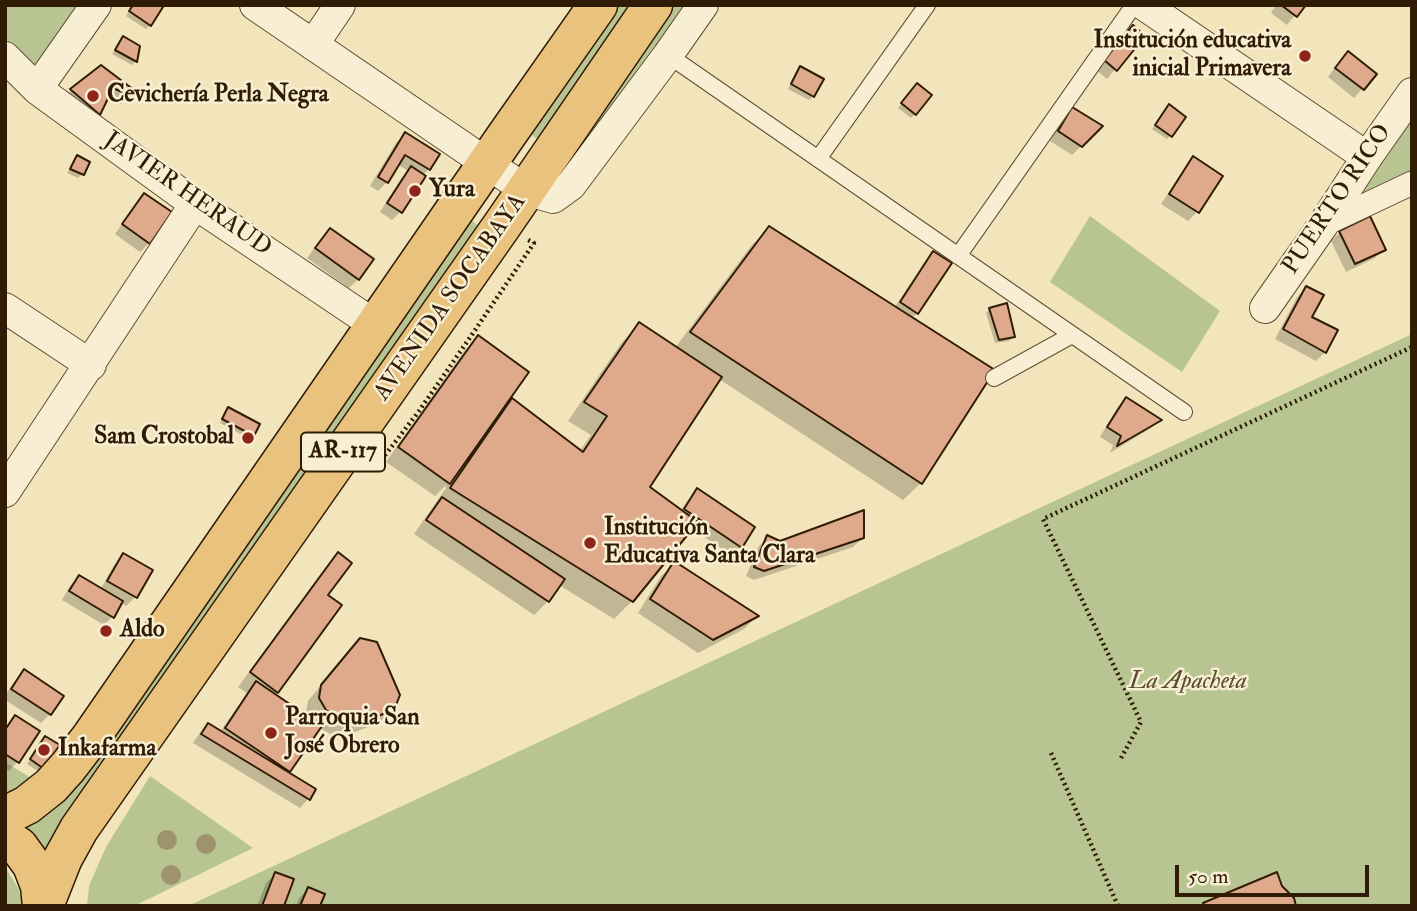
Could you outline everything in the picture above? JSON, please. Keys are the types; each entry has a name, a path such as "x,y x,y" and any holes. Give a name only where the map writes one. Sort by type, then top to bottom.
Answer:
{"main road":[{"name":"AVENIDA SOCABAYA","path":"5,816 27,805 51,786 68,767 598,5"},
{"name":"AVENIDA SOCABAYA","path":"43,906 63,858 79,829 653,5"},
{"name":"AR-117","path":"5,837 19,847 32,865 40,886 43,906"}],"street":[{"path":"37,89 96,5"},
{"path":"256,5 526,190 553,198 571,185 702,5"},
{"path":"313,45 340,5"},
{"path":"1144,5 1367,157"},
{"name":"JAVIER HERAUD","path":"5,57 37,89 195,204 375,325"},
{"name":"PUERTO RICO","path":"1265,307 1412,93"},
{"path":"1323,225 1412,183"},
{"path":"5,492 195,204"},
{"path":"5,308 91,365"}],"lane":[{"path":"818,159 927,5"},
{"path":"958,256 1134,5"},
{"path":"668,55 1184,412"},
{"path":"994,378 1072,335"}],"path":[{"path":"1121,758 1142,722 1043,519 1412,347"},
{"path":"1051,753 1118,906"}],"green space":[{"path":"5,5 77,5 34,66 5,38"},
{"path":"615,5 636,5 541,142 528,132"},
{"path":"670,5 685,5 571,167 563,161"},
{"path":"1412,119 1412,176 1349,206"},
{"path":"1090,216 1220,311 1182,372 1050,282"},
{"path":"468,218 480,227 47,852 36,845 22,825"},
{"name":"La Apacheta","path":"1412,334 1412,906 188,906"},
{"path":"5,762 36,781 11,794 5,792"},
{"path":"150,776 253,848 134,906 87,906 89,886 106,847"},
{"path":"5,866 19,890 23,906 5,906"}],"building":[{"path":"133,5 163,7 151,26 129,11"},
{"path":"1281,5 1306,5 1297,17"},
{"path":"1133,25 1145,36 1117,71 1104,60"},
{"path":"123,36 140,46 137,62 115,50"},
{"path":"1348,51 1377,74 1364,90 1335,68"},
{"path":"101,65 134,90 131,96 113,88 100,115 70,89"},
{"path":"800,66 824,79 814,97 791,84"},
{"path":"917,83 932,95 916,115 901,103"},
{"path":"1169,104 1186,117 1172,137 1155,125"},
{"path":"1072,107 1103,126 1082,147 1058,131"},
{"path":"405,132 440,154 430,170 405,155 388,183 378,177"},
{"path":"77,155 90,162 84,175 70,169"},
{"path":"1193,156 1223,176 1199,213 1169,194"},
{"path":"411,166 426,176 402,213 387,203"},
{"path":"144,193 172,212 150,244 122,224"},
{"path":"1370,216 1386,250 1355,264 1339,231"},
{"path":"769,226 995,370 922,484 690,332"},
{"path":"330,228 374,259 359,280 315,248"},
{"path":"933,251 952,263 918,314 900,302"},
{"path":"1306,286 1324,295 1312,317 1338,330 1326,353 1283,329"},
{"path":"1007,303 1015,337 999,340 989,308"},
{"path":"639,322 722,377 650,487 698,522 633,602 450,488 512,398 583,452 607,416 584,402"},
{"path":"478,335 529,372 450,484 398,447"},
{"path":"1126,397 1162,420 1117,446 1121,436 1107,427"},
{"path":"228,407 260,424 254,436 222,419"},
{"path":"697,488 755,527 742,548 684,509"},
{"path":"442,497 565,579 549,602 426,520"},
{"path":"864,510 864,538 764,571 754,567 767,535 780,541"},
{"path":"338,552 352,563 328,595 342,605 278,693 250,672"},
{"path":"123,553 153,570 137,598 107,581"},
{"path":"674,561 759,616 713,640 650,599"},
{"path":"79,575 123,601 114,618 69,591"},
{"path":"360,638 377,642 400,695 394,710 367,720 346,722 326,710 319,698 321,685"},
{"path":"24,669 64,696 51,715 11,689"},
{"path":"256,681 322,726 290,772 225,728"},
{"path":"15,715 40,731 19,763 5,754 5,730"},
{"path":"208,723 316,789 310,800 201,734"},
{"path":"45,736 60,745 44,769 30,759"},
{"path":"275,872 294,879 284,906 262,906"},
{"path":"1277,872 1282,886 1294,898 1296,906 1204,906 1203,903"},
{"path":"308,887 325,894 320,906 300,906"}],"place":[{"name":"Institución educativa inicial Primavera","path":"1305,56"},
{"name":"Cevichería Perla Negra","path":"93,96"},
{"name":"Yura","path":"415,191"},
{"name":"Sam Crostobal","path":"248,438"},
{"name":"Institución Educativa Santa Clara","path":"590,543"},
{"name":"Aldo","path":"106,631"},
{"name":"Parroquia San José Obrero","path":"271,733"},
{"name":"Inkafarma","path":"44,750"}]}
